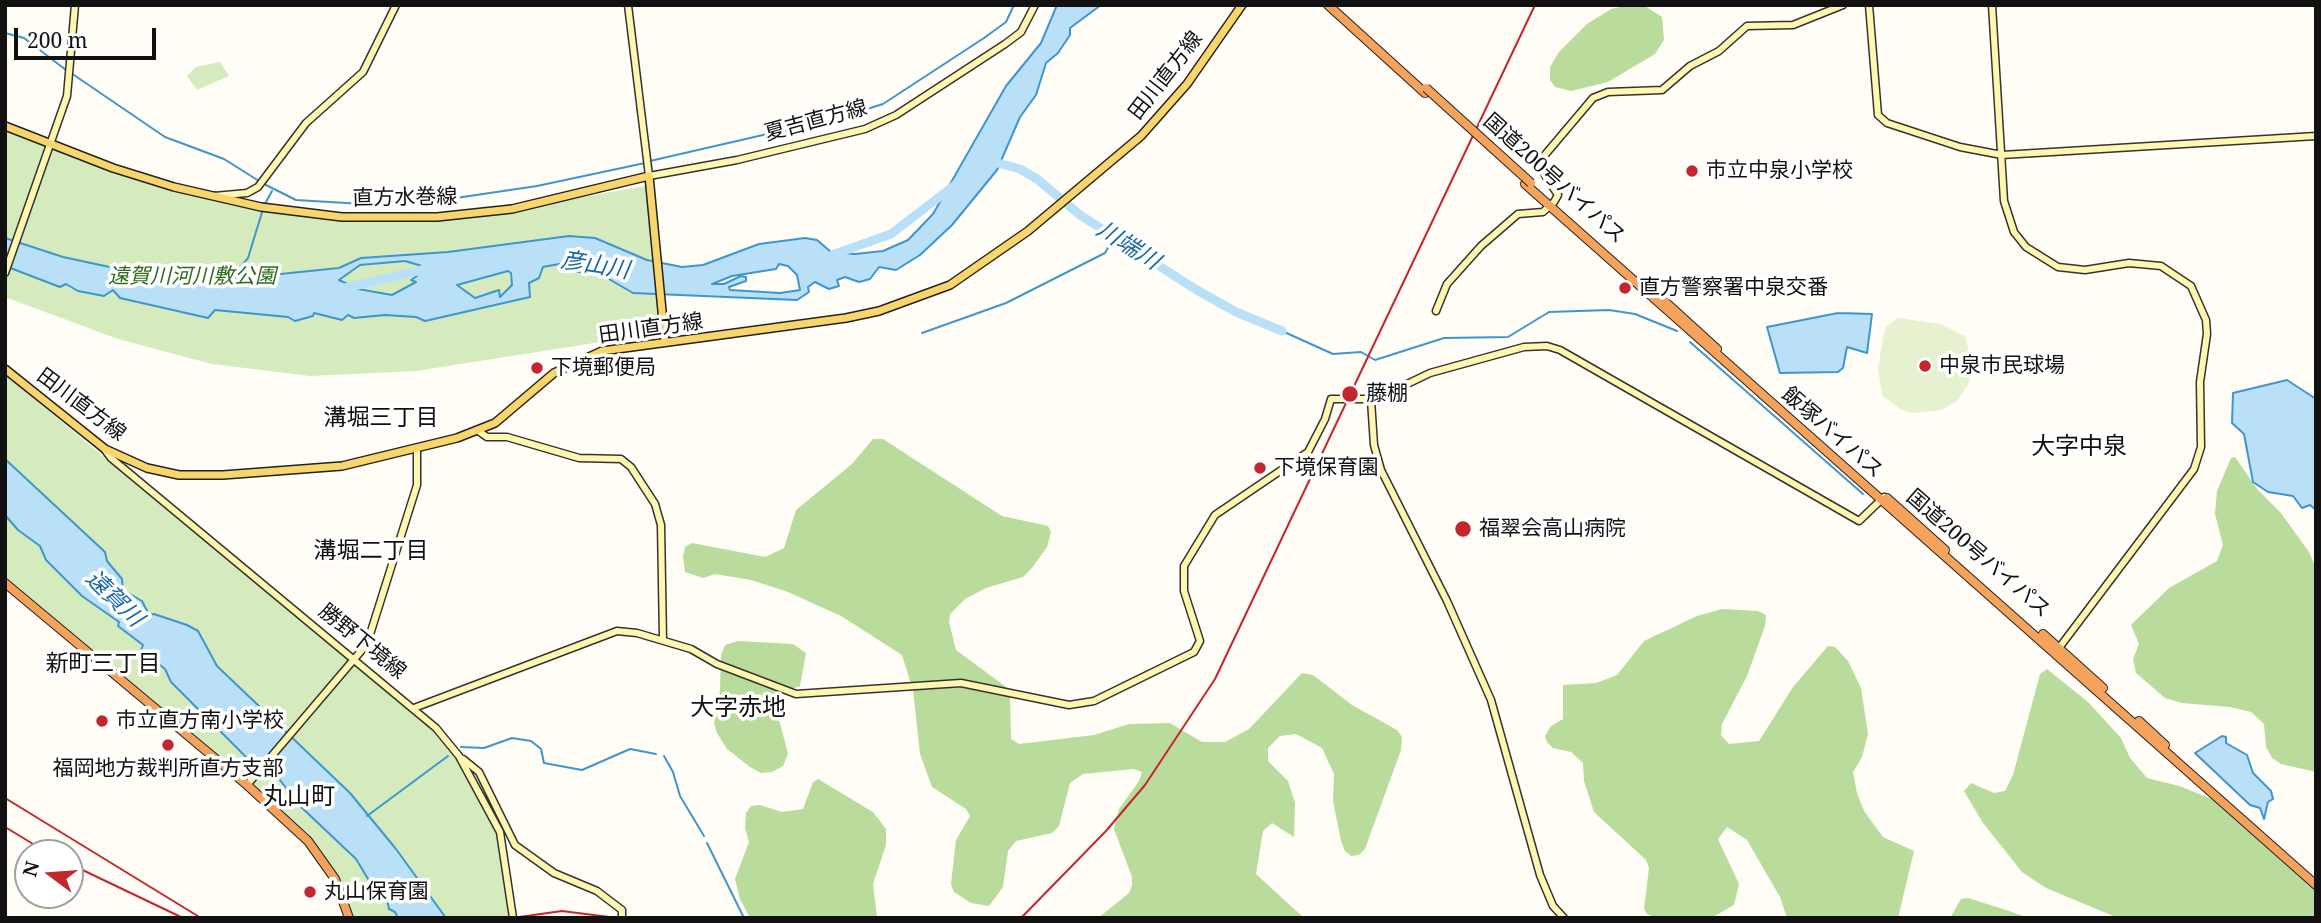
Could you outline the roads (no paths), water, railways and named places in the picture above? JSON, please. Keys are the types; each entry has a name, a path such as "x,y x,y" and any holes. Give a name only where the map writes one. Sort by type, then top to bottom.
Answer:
{"highway":[{"path":"1328,5 1349,20"},
{"name":"国道200号バイパス","path":"1336,5 1425,91 1528,183 1883,498 2059,648 2316,878"},
{"name":"飯塚バイパス","path":"1883,498 2316,885"},
{"path":"5,583 248,783 309,841 326,863 340,891 349,918"}],"main road":[{"name":"田川直方線","path":"5,369 105,450 147,467 194,476 342,466 417,448 477,430 503,418 545,379 574,362 602,351 665,340 754,333 846,318 919,299 950,285 1028,231 1141,136 1187,84 1242,5"},
{"name":"直方水巻線","path":"5,127 51,149 211,197 324,216 384,219 437,217 512,209 649,179"},
{"path":"649,179 665,340"}],"street":[{"path":"5,273 51,149 67,96 75,5"},
{"path":"211,197 247,193 258,187 306,123 363,72 396,5"},
{"path":"628,5 649,179"},
{"name":"夏吉直方線","path":"649,179 811,143 875,124 959,75 1021,32 1035,5"},
{"path":"1436,311 1443,292 1457,272 1511,219 1518,214 1543,212 1552,204 1558,195 1545,176 1544,156 1593,98 1608,92 1662,90 1690,66 1719,51 1746,26 1793,25 1843,5"},
{"path":"1870,5 1876,109 1882,120 1960,147 2002,155 2316,136"},
{"path":"1992,5 2008,219 2026,247 2043,261 2073,271 2129,263 2161,266 2191,286 2206,320 2207,334 2200,382 2201,447 2194,469 2059,648"},
{"path":"414,708 609,633 626,631 663,640 796,694 961,683 1069,705 1094,701 1194,652 1200,641 1199,631 1184,591 1182,573 1215,515 1308,452 1325,419 1331,398 1371,400 1387,396 1430,373 1460,366 1479,357 1524,347 1547,346 1609,377 1859,521 1883,498"},
{"path":"1371,400 1374,445 1381,470 1447,601 1491,700 1540,875 1553,906 1564,918"},
{"path":"477,430 487,437 507,437 579,458 621,458 631,467 656,505 662,524 663,640"},
{"path":"248,783 354,663 370,635 417,485 417,448"},
{"name":"勝野下境線","path":"105,450 354,663 414,708 459,757 500,832 513,918"},
{"path":"459,757 479,772 515,845 554,873 597,891 622,910 622,918"}],"water":[{"path":"1057,5 1101,5 1070,28 1070,35 1058,53 1046,63 1036,95 1020,117 997,170 952,225 920,255 896,270 879,267 870,279 859,282 845,277 837,280 839,286 829,289 815,282 808,287 809,292 797,300 633,293 602,275 572,271 559,264 543,267 539,278 529,283 530,297 425,321 416,317 385,315 354,318 348,315 342,320 314,313 313,316 295,321 288,317 215,310 208,318 120,298 113,290 104,296 78,291 66,284 60,287 5,266 5,238 63,257 170,280 218,275 241,278 339,268 361,258 448,252 569,236 595,238 647,260 682,267 703,265 759,244 805,238 817,240 831,252 855,254 883,251 908,240 933,214 1006,86 1041,43","holes":["405,261 422,266 412,274 417,276 411,280 416,282 392,295 358,289 339,280 360,265","779,264 788,266 797,275 800,290 780,293 730,290 729,287 746,281 746,277 741,276 724,284 712,284 732,276 776,269","508,271 511,273 512,285 500,297 499,290 475,298 457,285"]},
{"path":"1838,313 1872,314 1867,353 1847,347 1843,368 1838,372 1780,373 1767,327"},
{"path":"2287,380 2316,399 2316,510 2310,505 2302,508 2293,496 2268,492 2253,482 2244,434 2232,423 2233,393"},
{"name":"遠賀川","path":"5,459 105,552 107,561 122,579 123,590 142,601 149,615 154,614 198,631 217,666 350,793 396,849 446,918 398,918 395,912 389,909 384,887 377,886 368,879 356,859 299,805 280,780 255,766 171,682 165,669 141,650 143,645 118,626 119,622 82,596 46,560 40,546 18,530 5,515"},
{"path":"2222,736 2226,737 2226,743 2247,755 2253,773 2271,791 2273,799 2268,802 2264,819 2260,808 2250,805 2195,753"}],"waterway":[{"path":"650,161 776,132 797,131 883,104 1006,22 1014,5"},
{"path":"5,33 24,38 66,70"},
{"path":"71,73 165,137 224,159 259,181"},
{"name":"川端川","path":"990,161 1020,169 1037,179 1080,215 1195,289 1236,312 1282,331"},
{"path":"264,184 296,200 380,205 422,203 428,199 456,198 537,186 645,163"},
{"name":"彦山川","path":"832,255 891,234 955,185"},
{"path":"265,204 272,191"},
{"path":"233,276 248,258 263,209"},
{"path":"922,333 1006,303 1105,253 1114,237"},
{"name":"彦山川","path":"341,289 430,268"},
{"path":"1282,331 1333,354 1361,352 1375,360 1444,338 1508,337 1549,312 1609,310 1635,314 1677,331"},
{"path":"1690,342 1863,494"},
{"path":"461,747 484,748 512,738 531,741 541,749 544,763 582,770 630,749 656,754"},
{"path":"367,816 448,756"},
{"path":"664,756 673,772 680,796 704,836"},
{"path":"707,843 744,918"}],"railway":[{"path":"1021,918 1106,831 1145,785 1215,679 1535,5"},
{"path":"5,798 201,918"},
{"path":"5,827 25,839"},
{"path":"84,871 183,918"},
{"path":"512,918 562,911 617,918"}],"place":[{"name":"市立中泉小学校","path":"1692,171"},
{"name":"直方警察署中泉交番","path":"1625,288"},
{"name":"中泉市民球場","path":"1925,366"},
{"name":"下境郵便局","path":"537,368"},
{"name":"藤棚","path":"1350,394"},
{"name":"下境保育園","path":"1260,468"},
{"name":"福翠会高山病院","path":"1463,529"},
{"name":"市立直方南小学校","path":"102,721"},
{"name":"福岡地方裁判所直方支部","path":"168,745"},
{"name":"丸山保育園","path":"310,892"}],"district":[{"name":"溝堀三丁目","path":"381,418"},
{"name":"大字中泉","path":"2079,447"},
{"name":"溝堀二丁目","path":"371,551"},
{"name":"新町三丁目","path":"103,664"},
{"name":"大字赤地","path":"738,708"},
{"name":"丸山町","path":"299,797"}],"park label":[{"name":"遠賀川河川敷公園","path":"192,277"}]}
